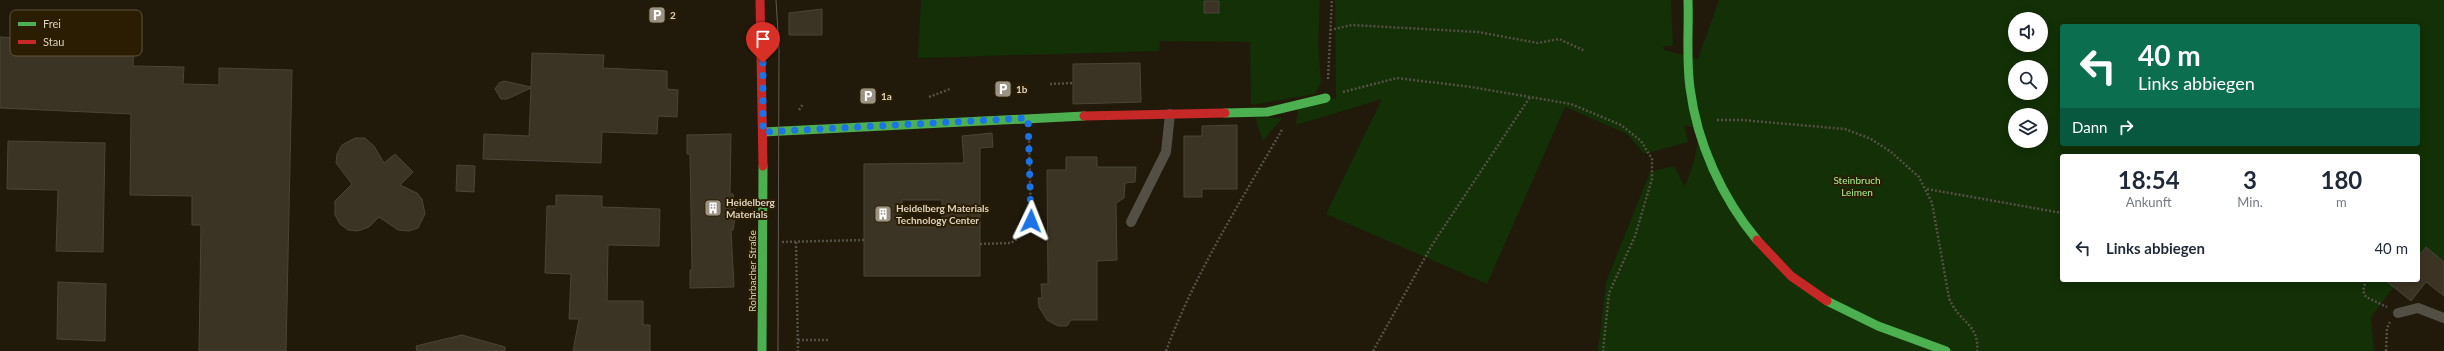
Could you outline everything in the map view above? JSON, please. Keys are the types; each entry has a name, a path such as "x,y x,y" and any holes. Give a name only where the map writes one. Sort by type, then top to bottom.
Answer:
{"main road":[{"name":"Rohrbacher Straße","path":"760,0 763,132 762,351"},
{"path":"1688,0 1690,86 1698,124 1711,165 1732,204 1769,253 1813,293 1834,305 1889,330 1946,351"},
{"path":"763,132 1028,118 1267,112 1296,107 1326,98"}],"lane":[{"path":"1131,222 1166,152 1170,114"},
{"path":"2398,313 2418,308 2444,318"}],"path":[{"path":"1332,0 1326,98 1361,85 1397,78 1571,104 1621,126 1641,141 1652,159 1650,189 1635,236 1609,293 1603,351"},
{"path":"1330,30 1352,25 1478,32 1538,43 1560,40 1585,51"},
{"path":"1050,84 1073,83"},
{"path":"929,97 950,89"},
{"path":"1373,351 1432,245 1530,98"},
{"path":"1166,351 1176,326 1219,239 1296,107"},
{"path":"980,244 1012,243 1024,234 1031,221 1028,118"},
{"path":"1724,119 1834,127 1862,135 1902,160 1919,177 1926,189 1937,221 1949,298 1956,312 1976,333 1977,351"},
{"path":"1926,189 2060,213"},
{"path":"790,242 864,240"},
{"path":"796,242 798,351"},
{"path":"2365,282 2363,291 2366,297 2398,313"},
{"path":"798,340 828,340"},
{"path":"2386,340 2386,351"}],"green space":[{"path":"921,0 1320,0 1318,43 1321,82 1315,94 1251,105 1250,42 1160,41 1159,51 918,58"},
{"name":"Steinbruch Leimen","path":"1335,0 1671,0 1673,46 1663,46 1664,50 1698,59 1719,0 2444,0 2444,262 2426,248 2420,255 2420,154 2060,154 2060,282 2397,282 2371,317 2374,351 1598,351 1606,282 1650,172 1674,166 1685,187 1694,161 1700,129 1684,125 1688,142 1644,154 1627,134 1565,107 1487,284 1326,214 1382,99 1296,125 1298,109 1336,98"},
{"path":"1255,117 1282,118 1263,141"}],"building":[{"path":"1204,1 1219,1 1219,13 1204,13"},
{"path":"822,9 822,35 789,35 789,13"},
{"path":"0,37 10,38 10,56 133,56 133,66 184,67 183,84 219,85 219,68 292,70 286,351 199,351 201,225 192,225 192,196 130,195 131,114 0,108"},
{"path":"532,53 604,55 603,68 667,71 667,89 678,90 677,117 658,116 657,134 602,132 601,163 483,159 484,134 529,136 531,88 507,99 501,99 495,89 499,83 504,81 531,87"},
{"path":"1140,63 1141,102 1073,104 1073,64"},
{"path":"1237,125 1237,189 1202,189 1202,197 1184,197 1184,136 1202,136 1202,126"},
{"name":"Heidelberg Materials Technology Center","path":"992,133 993,147 980,148 980,276 864,276 864,164 964,163 962,136","holes":["902,200 942,200 942,227 902,227"]},
{"name":"Heidelberg Materials","path":"731,134 730,194 733,194 736,212 733,230 731,230 734,287 690,288 690,270 692,270 690,154 687,154 687,135"},
{"path":"355,138 365,138 374,146 384,163 395,154 413,172 400,185 417,193 422,199 425,214 418,228 409,231 398,230 379,217 369,227 358,231 348,230 340,224 335,215 335,201 352,184 336,163 337,154 342,145"},
{"path":"8,141 105,143 103,252 56,251 58,190 7,189"},
{"path":"1066,157 1097,157 1097,167 1136,167 1135,182 1125,183 1124,198 1116,203 1117,260 1097,261 1097,320 1071,320 1067,326 1058,326 1047,320 1039,307 1038,298 1042,298 1041,284 1048,284 1047,170 1066,170"},
{"path":"457,165 475,166 474,192 456,191"},
{"path":"556,195 602,196 602,207 660,209 659,246 608,245 607,301 643,301 643,325 650,325 650,351 573,351 579,319 569,319 571,274 545,273 547,206 556,206"},
{"path":"2426,247 2444,262 2444,296 2426,282 2411,301 2387,282 2420,282 2420,254"},
{"path":"58,282 106,284 105,341 57,339"},
{"path":"462,335 505,347 505,351 417,351 416,346"}],"tram line":[{"path":"776,0 779,49 778,351"}],"traffic: fast":[{"path":"1688,0 1689,77 1693,109 1698,129 1722,188 1744,224 1757,240"},
{"path":"1225,113 1267,112 1326,98"},
{"path":"763,132 1084,116"},
{"path":"762,351 763,166"},
{"path":"1827,301 1878,326 1946,351"}],"traffic: jam":[{"path":"760,0 763,166"},
{"path":"1084,116 1225,113"},
{"path":"1757,240 1791,276 1827,301"}],"place":[{"name":"2","path":"657,15"},
{"name":"1b","path":"1003,89"},
{"name":"1a","path":"868,96"},
{"name":"Heidelberg Materials","path":"713,208"},
{"name":"Heidelberg Materials Technology Center","path":"883,214"}],"route":[{"path":"763,63 763,132 825,130 1028,118 1032,204 1031,221"}]}
